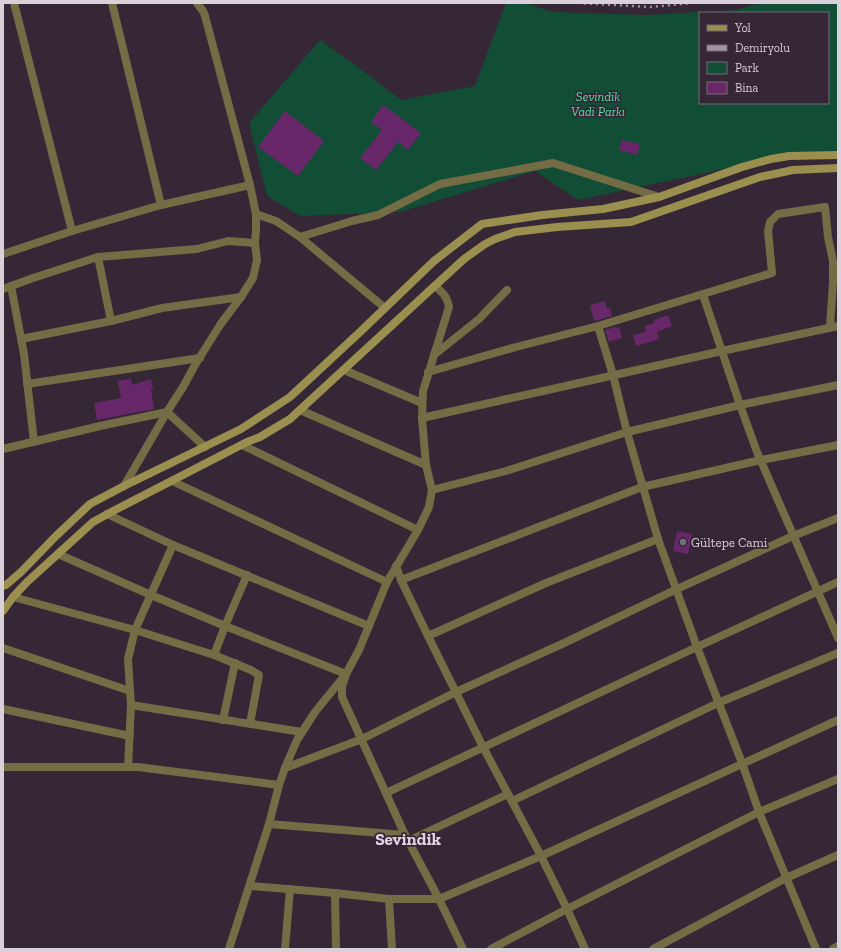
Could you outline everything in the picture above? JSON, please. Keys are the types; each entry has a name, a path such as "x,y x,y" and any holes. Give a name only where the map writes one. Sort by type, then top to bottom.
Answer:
{"main road":[{"path":"3,586 21,572 90,504 241,429 290,397 434,261 482,224 542,215 603,209 659,197 742,167 771,159 789,156 838,155"},
{"path":"3,611 13,597 27,582 93,522 260,437 290,419 464,259 485,244 515,232 557,227 631,222 760,177 793,170 838,168"}],"street":[{"path":"14,3 72,231"},
{"path":"112,3 161,205"},
{"path":"124,486 220,325 253,278 257,260 255,242 256,214 250,185 205,16 203,11 196,3"},
{"path":"300,237 352,221 378,215 440,184 553,163 659,197"},
{"path":"3,254 72,231 161,205 250,185"},
{"path":"422,418 834,327 833,261 828,237 825,207 778,214 770,222 768,231 772,273 598,326 428,372"},
{"path":"256,214 276,221 300,237 385,308"},
{"path":"34,442 24,354 7,288 98,257 197,249 228,242 255,242"},
{"path":"98,257 111,321"},
{"path":"229,949 269,824 279,785 297,740 315,712 346,674 360,650 387,582 418,530 429,507 432,490 426,465 422,418 423,391 448,307 448,300 435,286"},
{"path":"434,355 479,319 507,290"},
{"path":"703,294 740,405 761,460 838,638"},
{"path":"21,339 111,321 162,308 241,297"},
{"path":"598,326 658,539 759,812 816,949"},
{"path":"27,384 200,358"},
{"path":"344,370 422,403"},
{"path":"432,490 506,471 627,432 740,405 838,385"},
{"path":"300,410 426,465"},
{"path":"167,412 205,446"},
{"path":"3,449 167,412"},
{"path":"242,445 418,530"},
{"path":"401,580 642,486 838,445"},
{"path":"172,481 387,582"},
{"path":"107,514 173,545 369,626"},
{"path":"285,768 362,739 456,692 562,644 677,589 794,536 838,518"},
{"path":"428,636 546,584 658,539"},
{"path":"128,767 131,705 128,659 136,630 173,545"},
{"path":"58,554 225,626 346,674"},
{"path":"396,566 401,580 428,636 483,747 541,856 585,949"},
{"path":"214,655 225,626 248,575"},
{"path":"386,793 838,582"},
{"path":"13,597 136,630 214,655 251,670 258,675 250,724"},
{"path":"3,648 130,691"},
{"path":"269,824 407,838 510,797 718,703 838,653"},
{"path":"223,720 235,663"},
{"path":"346,674 342,687 342,697 407,838 463,949"},
{"path":"131,705 302,732"},
{"path":"3,709 130,736"},
{"path":"250,886 389,899 439,899 541,856 838,720"},
{"path":"3,767 138,767 279,785"},
{"path":"491,949 759,812 838,778"},
{"path":"653,949 662,947 786,878 838,855"},
{"path":"285,949 290,889"},
{"path":"335,893 336,949"},
{"path":"389,899 392,949"},
{"path":"833,949 838,946"}],"green space":[{"name":"Sevindik Vadi Parkı","path":"506,3 526,3 553,12 645,15 699,12 699,104 829,104 829,12 700,12 736,10 760,3 838,3 838,155 771,159 578,200 535,171 400,212 300,216 267,196 249,123 320,40 401,100 475,86"}],"building":[{"path":"383,105 421,133 408,150 398,142 376,170 360,158 382,130 371,122"},
{"path":"285,111 324,141 298,176 258,147"},
{"path":"622,140 640,144 637,155 619,150"},
{"path":"605,301 607,309 610,308 612,316 594,321 590,305"},
{"path":"668,315 672,326 657,332 659,339 636,346 633,335 646,332 645,326 655,323 654,320"},
{"path":"619,327 622,338 609,342 605,330"},
{"path":"131,379 132,385 151,379 154,409 97,420 94,403 121,398 118,381"},
{"name":"Gültepe Cami","path":"677,531 692,534 688,554 673,551"}],"railway":[{"path":"578,3 650,7 693,3"}],"place":[{"name":"Gültepe Cami","path":"683,542"}],"district":[{"name":"Sevindik","path":"408,839"}]}
